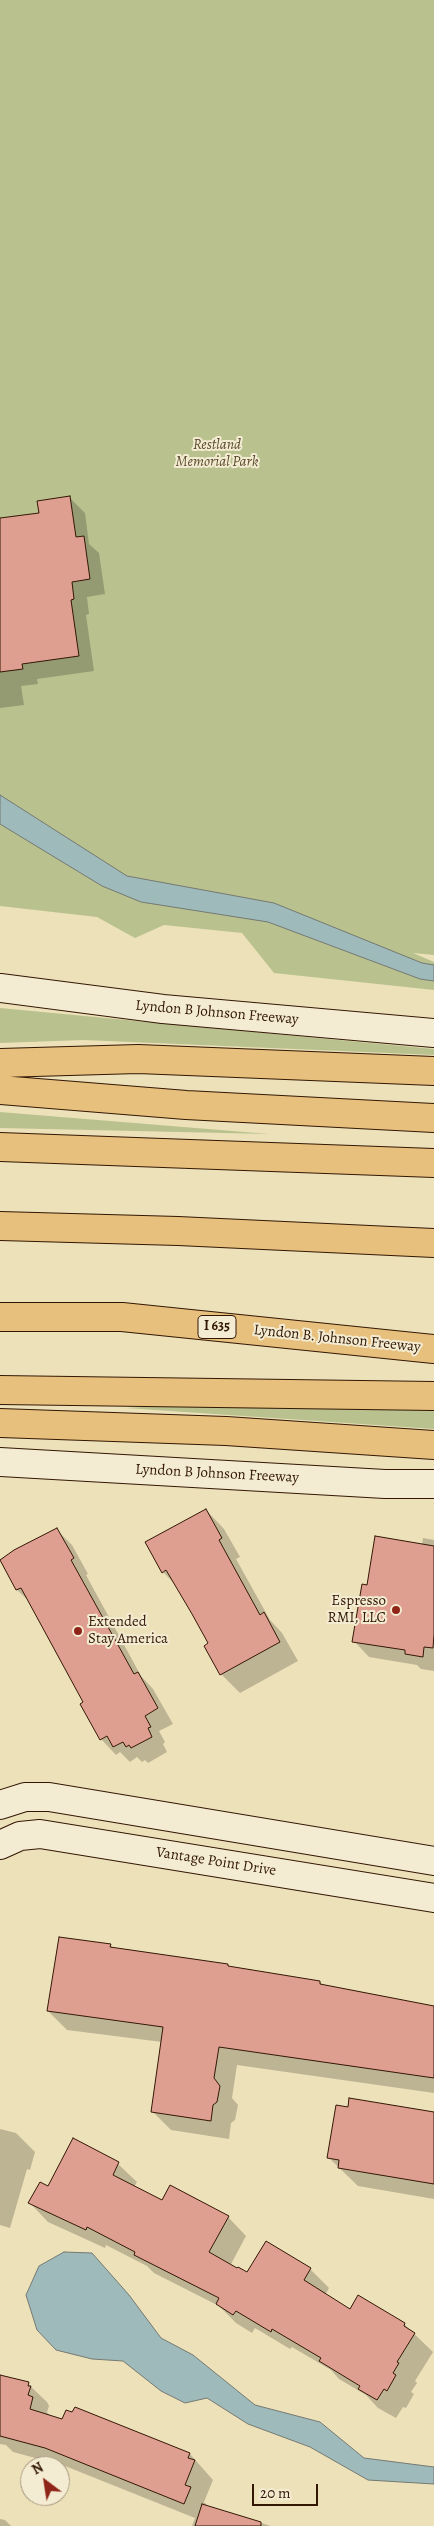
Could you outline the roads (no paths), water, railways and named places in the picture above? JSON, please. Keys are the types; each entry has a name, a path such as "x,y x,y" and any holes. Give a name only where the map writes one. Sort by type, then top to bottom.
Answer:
{"highway":[{"path":"0,1063 138,1059 434,1071"},
{"path":"0,1090 277,1110 434,1118"},
{"path":"0,1147 434,1163"},
{"path":"0,1226 197,1232 434,1243"},
{"name":"Lyndon B. Johnson Freeway","path":"0,1317 122,1317 434,1349"},
{"path":"0,1390 434,1396"},
{"path":"0,1423 226,1431 434,1445"}],"street":[{"name":"Lyndon B Johnson Freeway","path":"0,988 163,1009 434,1033"},
{"name":"Lyndon B Johnson Freeway","path":"0,1462 385,1484 434,1484"},
{"path":"0,1805 25,1797 49,1797 434,1860"},
{"name":"Vantage Point Drive","path":"1,1841 20,1836 40,1834 434,1898"}],"water":[{"path":"0,795 127,876 274,903 422,963 434,965 434,981 420,979 268,922 141,902 102,886 0,824"},
{"path":"64,2252 92,2253 129,2295 161,2338 193,2355 255,2405 320,2422 364,2458 434,2467 434,2484 368,2480 310,2447 248,2424 207,2398 185,2403 161,2391 123,2361 92,2359 56,2350 37,2330 26,2295 39,2266"}],"place":[{"name":"Espresso RMI, LLC","path":"396,1610"},
{"name":"Extended Stay America","path":"78,1631"}],"park label":[{"name":"Restland Memorial Park","path":"217,454"}]}
